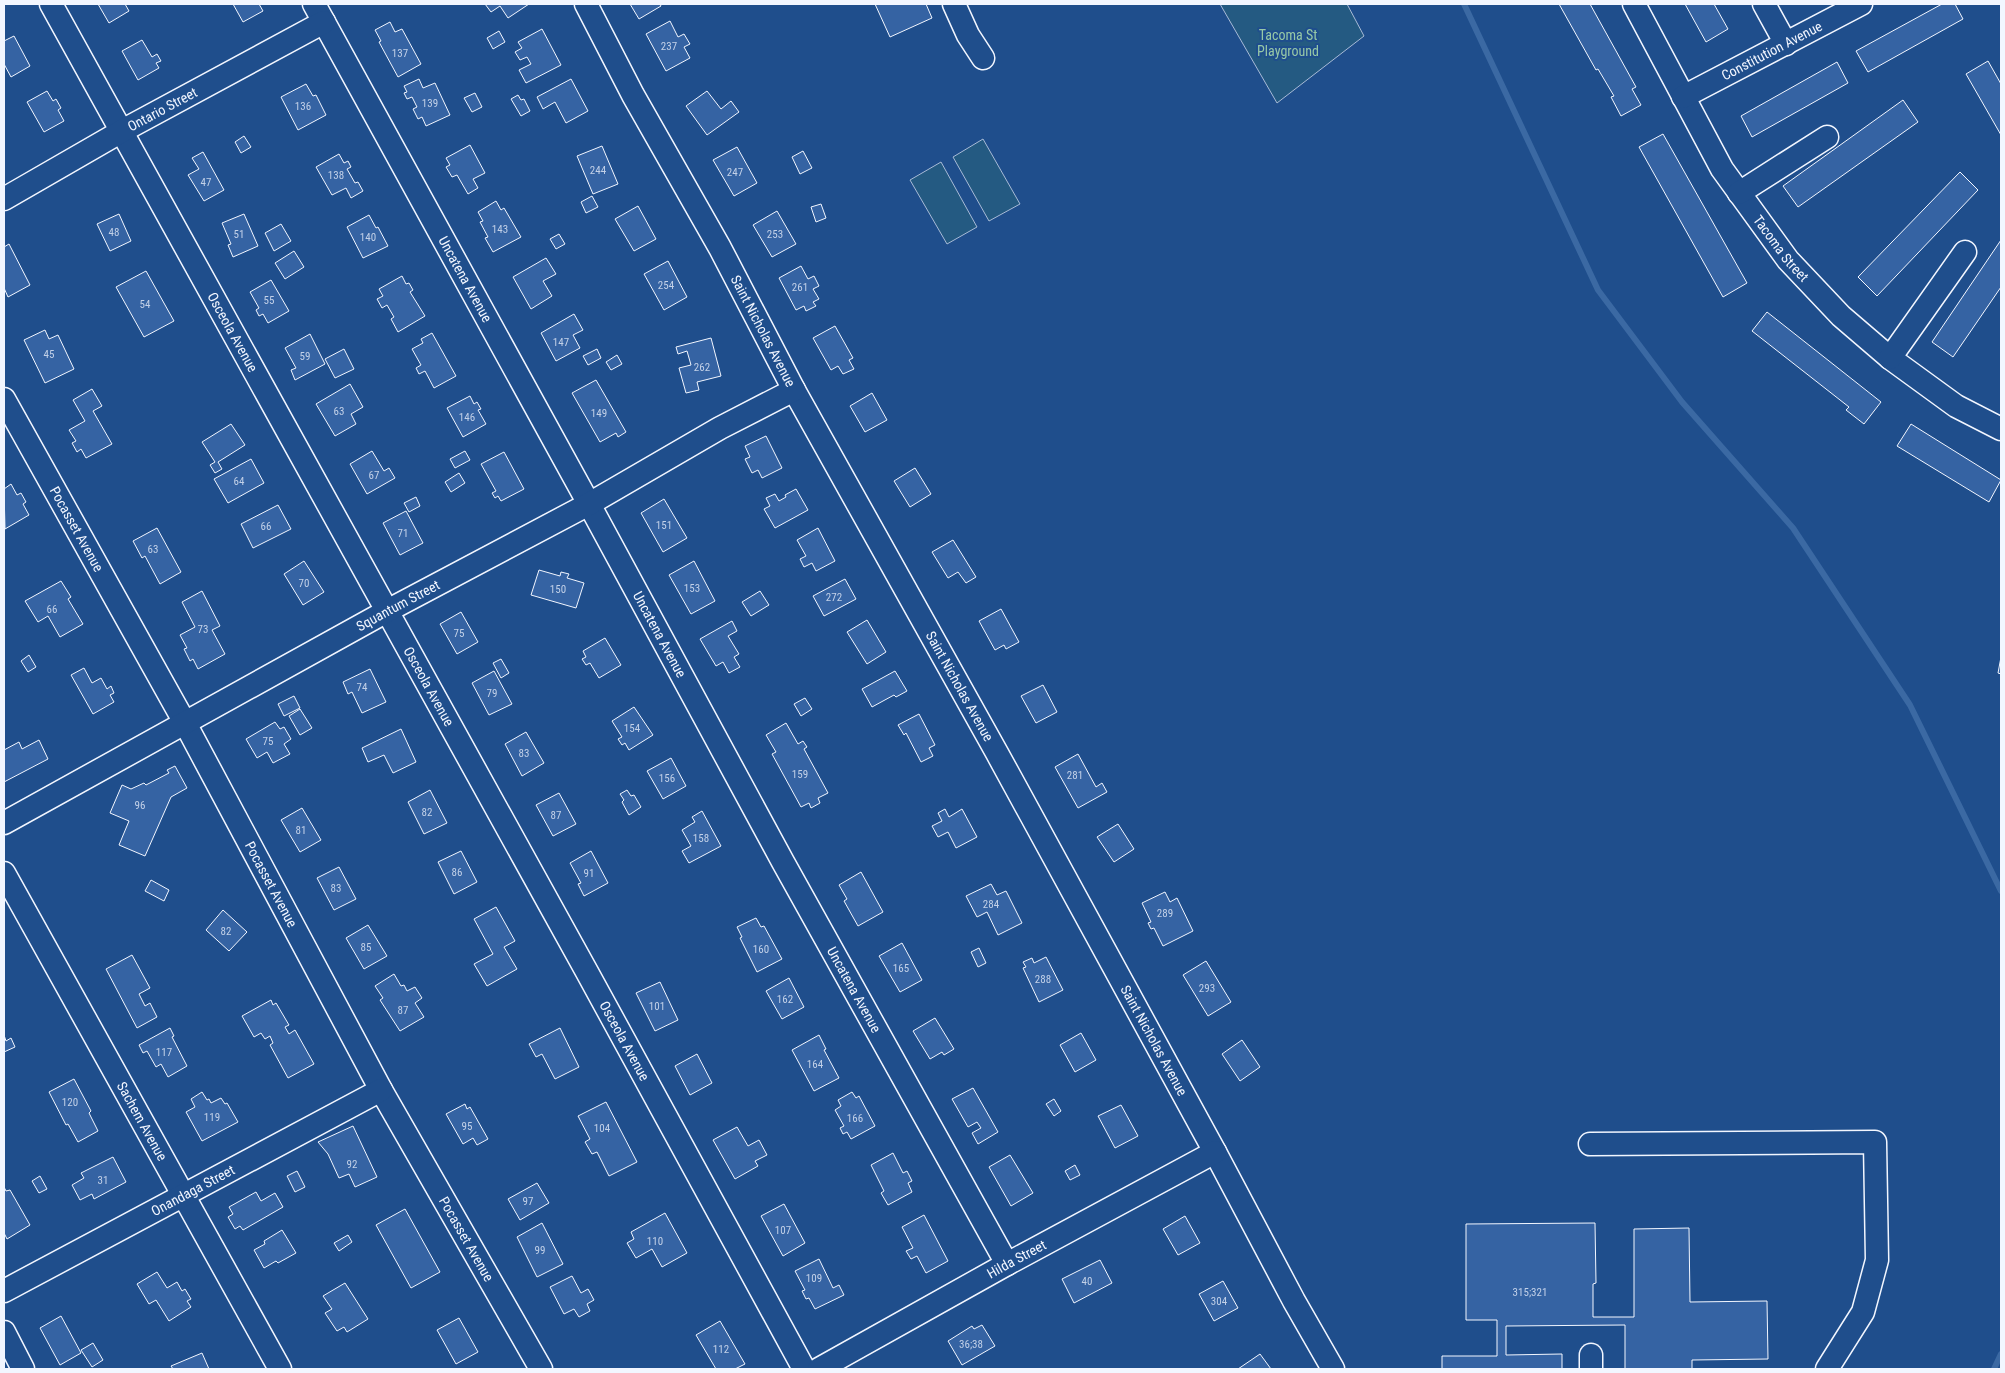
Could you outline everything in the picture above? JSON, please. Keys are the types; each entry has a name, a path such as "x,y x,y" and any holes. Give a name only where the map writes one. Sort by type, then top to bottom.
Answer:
{"street":[{"name":"Osceola Avenue","path":"51,4 804,1369"},
{"name":"Saint Nicholas Avenue","path":"586,4 633,94 720,248 794,390 996,753 1215,1152 1294,1301 1333,1369"},
{"path":"954,4 968,35 983,58"},
{"name":"Tacoma Street","path":"1634,4 1722,169 1788,260 1841,316 1890,358 1956,406 2001,429"},
{"path":"1764,4 1786,44"},
{"name":"Constitution Avenue","path":"1684,97 1860,4"},
{"name":"Ontario Street","path":"4,200 319,13"},
{"name":"Uncatena Avenue","path":"319,13 783,862 1007,1264"},
{"path":"1738,193 1827,137"},
{"path":"1890,358 1965,252"},
{"name":"Squantum Street","path":"4,823 387,612 589,504 720,428 794,390"},
{"name":"Pocasset Avenue","path":"4,399 185,723 382,1090 541,1369"},
{"name":"Sachem Avenue","path":"4,873 280,1369"},
{"name":"Onandaga Street","path":"4,1291 183,1194 382,1090"},
{"path":"1590,1144 1875,1142 1877,1260 1863,1312 1827,1369"},
{"name":"Hilda Street","path":"819,1369 1007,1264 1215,1152"},
{"path":"4,1332 24,1369"}],"green space":[{"name":"Tacoma St Playground","path":"1220,4 1347,4 1364,36 1277,103"},
{"path":"983,139 1020,204 989,221 953,157"},
{"path":"941,162 977,227 947,244 910,180"}],"building":[{"path":"98,4 125,4 129,11 109,23"},
{"path":"233,4 259,4 263,11 243,22"},
{"path":"485,4 529,4 508,18 500,6 491,12"},
{"path":"630,4 660,4 661,6 639,19"},
{"path":"875,4 926,4 932,18 890,37"},
{"path":"1559,4 1590,4 1636,87 1632,89 1641,105 1621,116 1611,97 1614,96 1598,69 1596,70"},
{"path":"1685,4 1714,4 1728,29 1706,42"},
{"path":"1942,4 1955,4 1963,19 1868,72 1856,51"},
{"path":"670,21 678,37 684,34 690,44 684,47 690,58 666,71 646,34"},
{"path":"390,22 395,32 402,29 421,64 398,77 379,42 381,41 375,30"},
{"path":"542,29 561,65 526,83 519,70 531,64 527,57 520,60 515,52 522,48 518,42"},
{"path":"499,31 505,42 493,49 487,38"},
{"path":"14,36 30,66 11,77 4,64 4,41"},
{"path":"142,40 152,57 157,54 161,61 156,63 159,68 138,80 122,51"},
{"path":"1988,61 2001,84 2001,135 1966,74"},
{"path":"1837,62 1848,83 1752,137 1741,116"},
{"path":"419,79 423,88 435,83 450,115 426,126 422,117 418,119 413,109 417,107 412,97 407,99 404,93 407,92 404,86"},
{"path":"571,79 588,111 566,123 555,102 543,109 537,97"},
{"path":"306,84 313,96 316,95 326,115 298,130 281,97"},
{"path":"47,91 53,101 56,99 61,108 58,110 64,121 44,132 27,102"},
{"path":"707,91 721,109 731,101 739,112 707,135 686,106"},
{"path":"475,93 482,107 472,112 464,98"},
{"path":"518,95 521,100 524,99 530,111 521,116 511,99"},
{"path":"1903,100 1918,122 1798,207 1783,186"},
{"path":"1663,134 1747,283 1723,297 1639,147"},
{"path":"244,136 251,147 241,153 235,142"},
{"path":"470,145 485,173 473,179 478,188 468,194 457,175 452,177 446,167 450,165 446,158"},
{"path":"602,146 618,184 593,194 577,156"},
{"path":"737,147 757,183 734,196 713,160"},
{"path":"803,151 812,168 800,174 792,157"},
{"path":"203,152 224,190 204,201 188,175 199,169 192,158"},
{"path":"339,154 344,163 348,161 351,167 347,169 355,183 358,182 363,191 351,198 346,188 332,195 316,167"},
{"path":"1960,172 1978,190 1877,296 1858,277"},
{"path":"592,196 598,207 586,213 581,202"},
{"path":"496,201 501,210 504,208 521,237 493,252 485,238 488,237 480,222 483,221 478,212"},
{"path":"821,204 826,218 816,222 811,207"},
{"path":"638,206 656,239 634,251 615,219"},
{"path":"777,211 796,244 772,257 753,225"},
{"path":"119,214 131,241 110,251 97,224"},
{"path":"244,214 258,246 233,257 228,245 231,244 222,223"},
{"path":"369,215 388,246 363,258 347,227"},
{"path":"281,224 291,241 274,251 265,233"},
{"path":"559,234 565,244 556,249 550,239"},
{"path":"2001,240 2001,287 1953,357 1932,342"},
{"path":"9,244 30,285 8,297 4,288 4,247"},
{"path":"294,251 304,267 285,279 275,263"},
{"path":"546,258 556,274 543,281 552,296 531,309 513,277"},
{"path":"668,261 687,297 664,310 644,274"},
{"path":"801,266 808,279 814,276 819,286 813,289 819,299 813,302 816,306 806,311 804,306 796,310 779,278"},
{"path":"146,271 174,321 144,337 116,287"},
{"path":"402,276 406,284 409,283 413,290 410,292 425,316 398,332 391,319 394,317 387,305 382,308 377,299 383,296 379,289"},
{"path":"271,280 289,311 268,323 263,314 259,316 256,310 259,308 250,292"},
{"path":"1767,312 1881,402 1864,424 1846,410 1849,407 1752,331"},
{"path":"574,314 583,330 573,335 580,348 556,361 541,333"},
{"path":"835,326 853,358 849,360 854,369 843,374 838,366 831,370 813,338"},
{"path":"45,330 49,339 58,335 74,369 45,383 24,340"},
{"path":"432,333 456,376 434,388 425,371 419,374 416,368 421,365 412,349 423,343 421,339"},
{"path":"310,334 325,364 295,380 291,370 296,368 285,348"},
{"path":"711,338 721,376 697,382 699,390 686,393 679,368 691,365 687,351 678,354 676,347"},
{"path":"344,349 354,369 335,378 325,359"},
{"path":"597,349 601,358 588,365 583,356"},
{"path":"617,355 622,364 611,370 606,362"},
{"path":"596,380 626,432 618,437 616,433 600,442 572,393"},
{"path":"350,384 363,407 351,414 356,424 335,436 316,404"},
{"path":"92,389 102,406 93,411 112,444 86,458 81,449 77,452 72,443 76,441 69,430 85,421 73,400"},
{"path":"872,393 887,420 865,432 850,406"},
{"path":"470,396 474,404 477,402 481,409 478,410 486,424 463,437 447,408"},
{"path":"231,424 245,445 218,462 222,469 215,473 210,465 215,462 202,442"},
{"path":"1911,424 2001,480 1989,502 1897,446"},
{"path":"766,436 782,468 762,478 758,470 752,473 745,459 750,457 745,446"},
{"path":"372,451 384,471 389,468 395,478 367,494 350,464"},
{"path":"465,451 470,460 455,468 450,459"},
{"path":"504,452 524,489 501,501 498,496 495,498 492,493 496,491 481,464"},
{"path":"251,459 264,483 228,503 214,479"},
{"path":"915,468 931,494 910,507 894,481"},
{"path":"459,473 465,483 451,492 445,482"},
{"path":"11,484 17,495 21,493 26,502 23,504 29,515 5,529 4,489"},
{"path":"796,489 808,510 775,528 764,509 770,506 766,498 775,494 779,501"},
{"path":"416,497 420,506 409,512 404,503"},
{"path":"664,499 687,538 663,552 641,513"},
{"path":"278,505 291,529 253,548 241,524"},
{"path":"406,511 423,543 400,555 383,523"},
{"path":"157,528 181,572 160,584 145,556 142,558 133,541"},
{"path":"818,528 835,561 816,571 812,563 804,567 800,559 806,556 797,540"},
{"path":"953,540 976,577 966,583 958,572 948,578 932,552"},
{"path":"304,561 324,592 303,605 284,574"},
{"path":"694,561 715,601 691,614 669,575"},
{"path":"539,570 560,576 561,572 569,574 567,578 584,583 576,608 531,595"},
{"path":"845,579 856,599 824,616 813,596"},
{"path":"61,581 71,597 68,599 83,624 60,637 48,616 38,622 25,601"},
{"path":"202,591 220,626 212,630 225,654 198,669 193,659 190,661 184,649 187,648 180,635 195,627 182,602"},
{"path":"760,591 769,605 751,616 742,602"},
{"path":"1001,609 1019,642 1006,649 1004,645 995,650 979,621"},
{"path":"461,612 478,642 457,654 440,624"},
{"path":"867,620 886,652 867,664 847,632"},
{"path":"732,621 737,631 728,636 739,654 734,657 740,667 729,673 723,662 716,666 700,639"},
{"path":"605,638 621,665 599,678 590,663 586,665 582,659 586,657 583,651"},
{"path":"29,655 36,667 28,672 21,661"},
{"path":"2001,657 2001,674 1998,673"},
{"path":"501,659 509,673 501,678 493,663"},
{"path":"84,668 92,683 101,678 107,689 111,686 114,693 110,695 114,702 93,714 71,675"},
{"path":"370,669 386,702 362,713 352,692 348,694 343,682"},
{"path":"494,671 512,704 489,715 472,683"},
{"path":"895,671 907,691 896,697 894,695 872,707 862,689"},
{"path":"1043,685 1057,712 1036,723 1021,696"},
{"path":"294,696 300,708 284,716 278,704"},
{"path":"805,698 812,709 801,716 794,704"},
{"path":"634,707 653,735 629,750 625,743 622,745 618,739 622,737 612,721"},
{"path":"300,709 312,728 300,735 289,716"},
{"path":"919,714 935,745 929,748 933,756 921,762 906,733 904,735 898,725"},
{"path":"275,722 280,729 284,727 291,739 284,744 290,754 273,763 267,752 257,758 246,739"},
{"path":"786,723 798,744 803,741 807,747 804,749 828,793 818,798 820,803 811,808 809,803 801,807 772,754 776,752 766,735"},
{"path":"401,729 416,762 393,773 384,755 368,762 362,748"},
{"path":"526,732 544,763 522,776 505,744"},
{"path":"39,740 48,759 4,782 4,750 19,742 22,749"},
{"path":"1078,754 1096,787 1102,783 1107,792 1078,808 1055,767"},
{"path":"671,758 686,786 663,799 647,771"},
{"path":"175,766 187,788 171,797 145,856 119,845 129,821 110,813 122,785 131,789 144,783 146,785 169,773 167,770"},
{"path":"430,790 447,823 424,834 408,802"},
{"path":"627,790 631,796 634,795 641,807 629,815 620,794"},
{"path":"559,793 576,824 553,836 536,805"},
{"path":"302,808 321,840 300,852 281,820"},
{"path":"945,809 949,817 962,809 977,837 956,848 948,832 938,837 932,826 942,821 938,813"},
{"path":"702,811 721,846 689,863 682,851 691,846 682,830 695,822 692,817"},
{"path":"1118,824 1134,849 1114,862 1097,837"},
{"path":"461,851 477,882 454,894 438,862"},
{"path":"591,851 608,883 584,896 578,884 581,883 570,863"},
{"path":"339,867 356,899 334,910 317,878"},
{"path":"861,872 883,912 858,926 844,901 847,899 839,885"},
{"path":"151,880 169,890 164,901 145,891"},
{"path":"991,884 997,895 1006,891 1022,923 998,935 987,912 977,917 966,896"},
{"path":"1165,892 1170,902 1177,898 1193,931 1163,946 1154,928 1151,929 1148,923 1151,922 1142,903"},
{"path":"496,907 515,941 504,947 517,969 487,986 474,964 493,954 474,919"},
{"path":"223,910 247,932 229,951 206,930"},
{"path":"756,918 761,927 764,926 782,959 757,972 740,938 742,937 737,927"},
{"path":"368,925 387,956 364,969 346,938"},
{"path":"902,943 922,980 900,992 879,956"},
{"path":"979,948 986,963 978,967 971,952"},
{"path":"132,955 150,988 139,994 145,1006 150,1003 157,1017 137,1028 106,969"},
{"path":"1046,957 1063,990 1039,1002 1023,968 1026,967 1023,962 1032,958 1034,963"},
{"path":"1206,961 1231,1002 1208,1016 1183,975"},
{"path":"394,974 401,986 404,985 407,991 415,987 422,998 415,1003 424,1017 400,1031 380,1000 383,998 375,986"},
{"path":"789,978 804,1007 782,1019 766,991"},
{"path":"660,982 678,1020 655,1031 636,993"},
{"path":"271,1000 273,1005 276,1003 289,1025 285,1027 289,1034 295,1030 314,1064 288,1078 270,1045 273,1043 270,1036 265,1039 261,1033 254,1037 242,1016"},
{"path":"935,1018 954,1049 944,1055 942,1052 930,1059 913,1031"},
{"path":"170,1028 174,1036 172,1037 187,1066 168,1077 161,1064 156,1067 147,1051 143,1053 139,1045"},
{"path":"560,1028 579,1067 555,1079 542,1054 536,1057 529,1044"},
{"path":"1081,1033 1096,1060 1075,1072 1060,1045"},
{"path":"4,1035 6,1041 11,1038 15,1047 4,1052"},
{"path":"819,1035 826,1049 824,1050 839,1078 814,1091 792,1050"},
{"path":"1242,1040 1260,1067 1240,1081 1222,1054"},
{"path":"697,1054 712,1083 690,1095 675,1066"},
{"path":"74,1079 91,1111 89,1113 98,1131 78,1142 68,1124 66,1125 49,1092"},
{"path":"973,1088 998,1132 978,1144 972,1133 981,1128 977,1122 968,1127 952,1099"},
{"path":"202,1092 211,1103 221,1098 225,1104 227,1103 238,1122 202,1141 186,1112 195,1107 191,1099"},
{"path":"852,1092 856,1098 859,1096 875,1126 851,1139 847,1132 843,1134 840,1128 844,1126 835,1110 841,1106 838,1100"},
{"path":"1054,1099 1061,1111 1054,1116 1046,1104"},
{"path":"606,1102 637,1162 609,1176 597,1152 592,1154 585,1142 590,1139 578,1116"},
{"path":"465,1104 467,1109 470,1107 488,1139 477,1145 473,1138 463,1144 446,1114"},
{"path":"1121,1105 1138,1136 1115,1148 1098,1116"},
{"path":"353,1126 377,1177 355,1187 349,1174 339,1178 328,1154 318,1142"},
{"path":"737,1127 748,1146 759,1140 767,1155 755,1161 758,1166 735,1179 713,1140"},
{"path":"893,1153 903,1173 907,1171 912,1181 908,1183 912,1192 888,1205 881,1193 884,1191 871,1165"},
{"path":"1010,1155 1033,1193 1011,1206 989,1167"},
{"path":"113,1157 126,1182 94,1199 92,1194 80,1200 72,1185 84,1178 81,1173"},
{"path":"1075,1165 1080,1175 1070,1180 1065,1171"},
{"path":"297,1171 305,1187 295,1192 287,1176"},
{"path":"40,1176 47,1189 39,1193 32,1181"},
{"path":"537,1183 549,1203 520,1220 508,1199"},
{"path":"4,1187 6,1191 10,1190 30,1225 7,1239 4,1233"},
{"path":"256,1192 261,1201 275,1193 283,1207 243,1230 240,1226 235,1229 228,1217 233,1214 229,1207"},
{"path":"784,1204 805,1243 783,1256 761,1216"},
{"path":"405,1209 440,1272 411,1288 376,1225"},
{"path":"665,1213 687,1253 662,1267 652,1249 636,1258 627,1243 634,1239 631,1232"},
{"path":"924,1215 948,1261 926,1273 917,1256 911,1259 906,1251 913,1248 902,1227"},
{"path":"1185,1216 1200,1243 1178,1255 1163,1229"},
{"path":"542,1223 563,1264 537,1277 517,1237"},
{"path":"1595,1223 1596,1283 1593,1284 1593,1317 1634,1317 1634,1229 1689,1228 1690,1302 1767,1301 1768,1359 1692,1360 1692,1369 1625,1369 1625,1325 1506,1326 1506,1355 1562,1354 1562,1369 1442,1369 1442,1356 1497,1356 1497,1320 1466,1320 1466,1224"},
{"path":"282,1230 296,1253 264,1268 254,1250 265,1244 264,1241"},
{"path":"348,1235 352,1242 339,1251 334,1243"},
{"path":"819,1259 833,1288 839,1285 844,1295 815,1309 809,1298 806,1299 802,1291 805,1290 795,1271"},
{"path":"1100,1260 1112,1283 1074,1303 1062,1279"},
{"path":"157,1272 167,1288 177,1282 182,1291 185,1289 191,1299 187,1301 191,1307 169,1321 156,1300 149,1304 137,1284"},
{"path":"572,1276 581,1293 588,1289 594,1300 587,1304 590,1311 579,1317 574,1309 564,1314 550,1287"},
{"path":"1223,1281 1238,1308 1214,1321 1199,1294"},
{"path":"345,1283 368,1319 347,1332 344,1327 337,1331 325,1313 332,1309 323,1296"},
{"path":"61,1316 81,1353 60,1365 40,1328"},
{"path":"459,1318 478,1352 456,1364 437,1330"},
{"path":"720,1321 745,1364 735,1369 716,1369 696,1335"},
{"path":"982,1325 995,1346 962,1365 948,1341 972,1326 974,1329"},
{"path":"93,1343 103,1360 92,1367 81,1350"},
{"path":"202,1353 209,1369 173,1369 171,1366"},
{"path":"1260,1354 1271,1369 1238,1369"}],"waterway":[{"path":"1464,4 1598,290 1682,402 1793,528 1910,705 2001,891"},
{"path":"1994,1369 2001,1354"}]}
